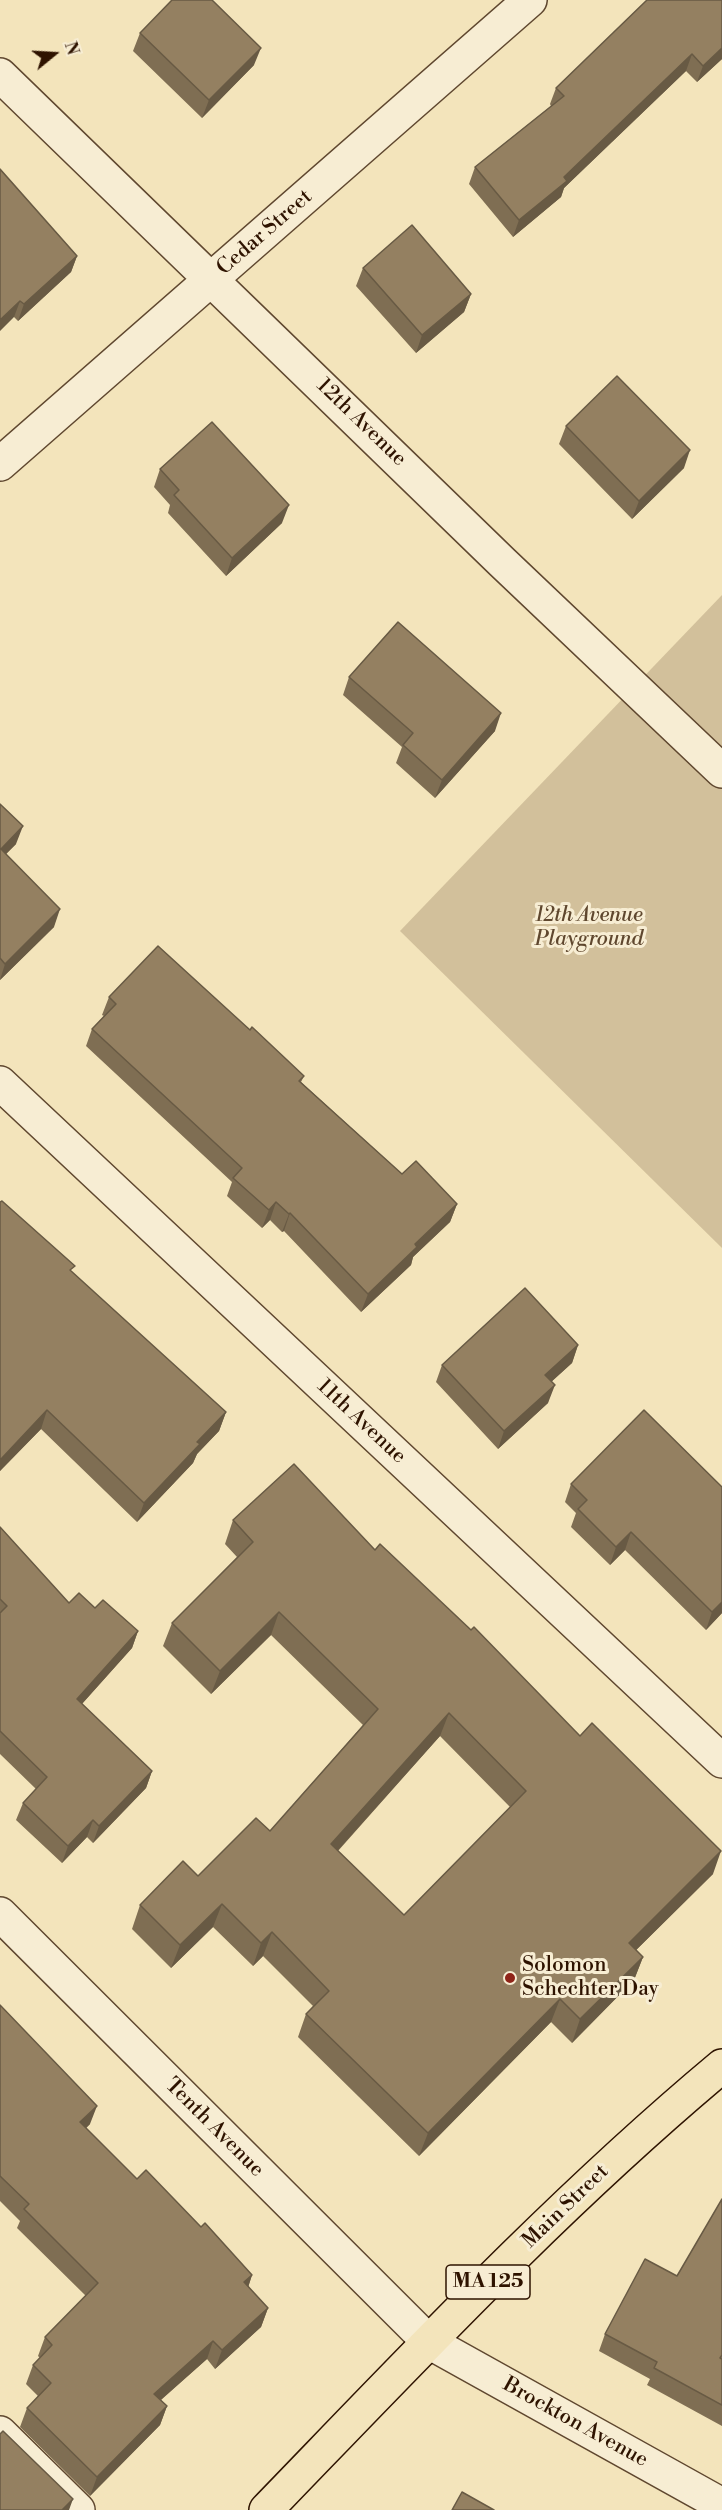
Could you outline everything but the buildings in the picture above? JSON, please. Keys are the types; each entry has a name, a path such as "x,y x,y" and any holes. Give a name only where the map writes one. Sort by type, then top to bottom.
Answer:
{"main road":[{"name":"Main Street","path":"266,2510 429,2342 587,2185 722,2066"}],"street":[{"name":"Cedar Street","path":"0,464 530,0"},
{"name":"12th Avenue","path":"0,75 213,279 502,562 722,771"},
{"name":"11th Avenue","path":"0,1083 722,1761"},
{"name":"Tenth Avenue","path":"0,1914 429,2342"},
{"name":"Brockton Avenue","path":"429,2342 722,2505"},
{"path":"0,2433 78,2510"}],"green space":[{"name":"12th Avenue Playground","path":"722,595 722,1248 400,931"}],"place":[{"name":"Solomon Schechter Day","path":"510,1978"}]}
